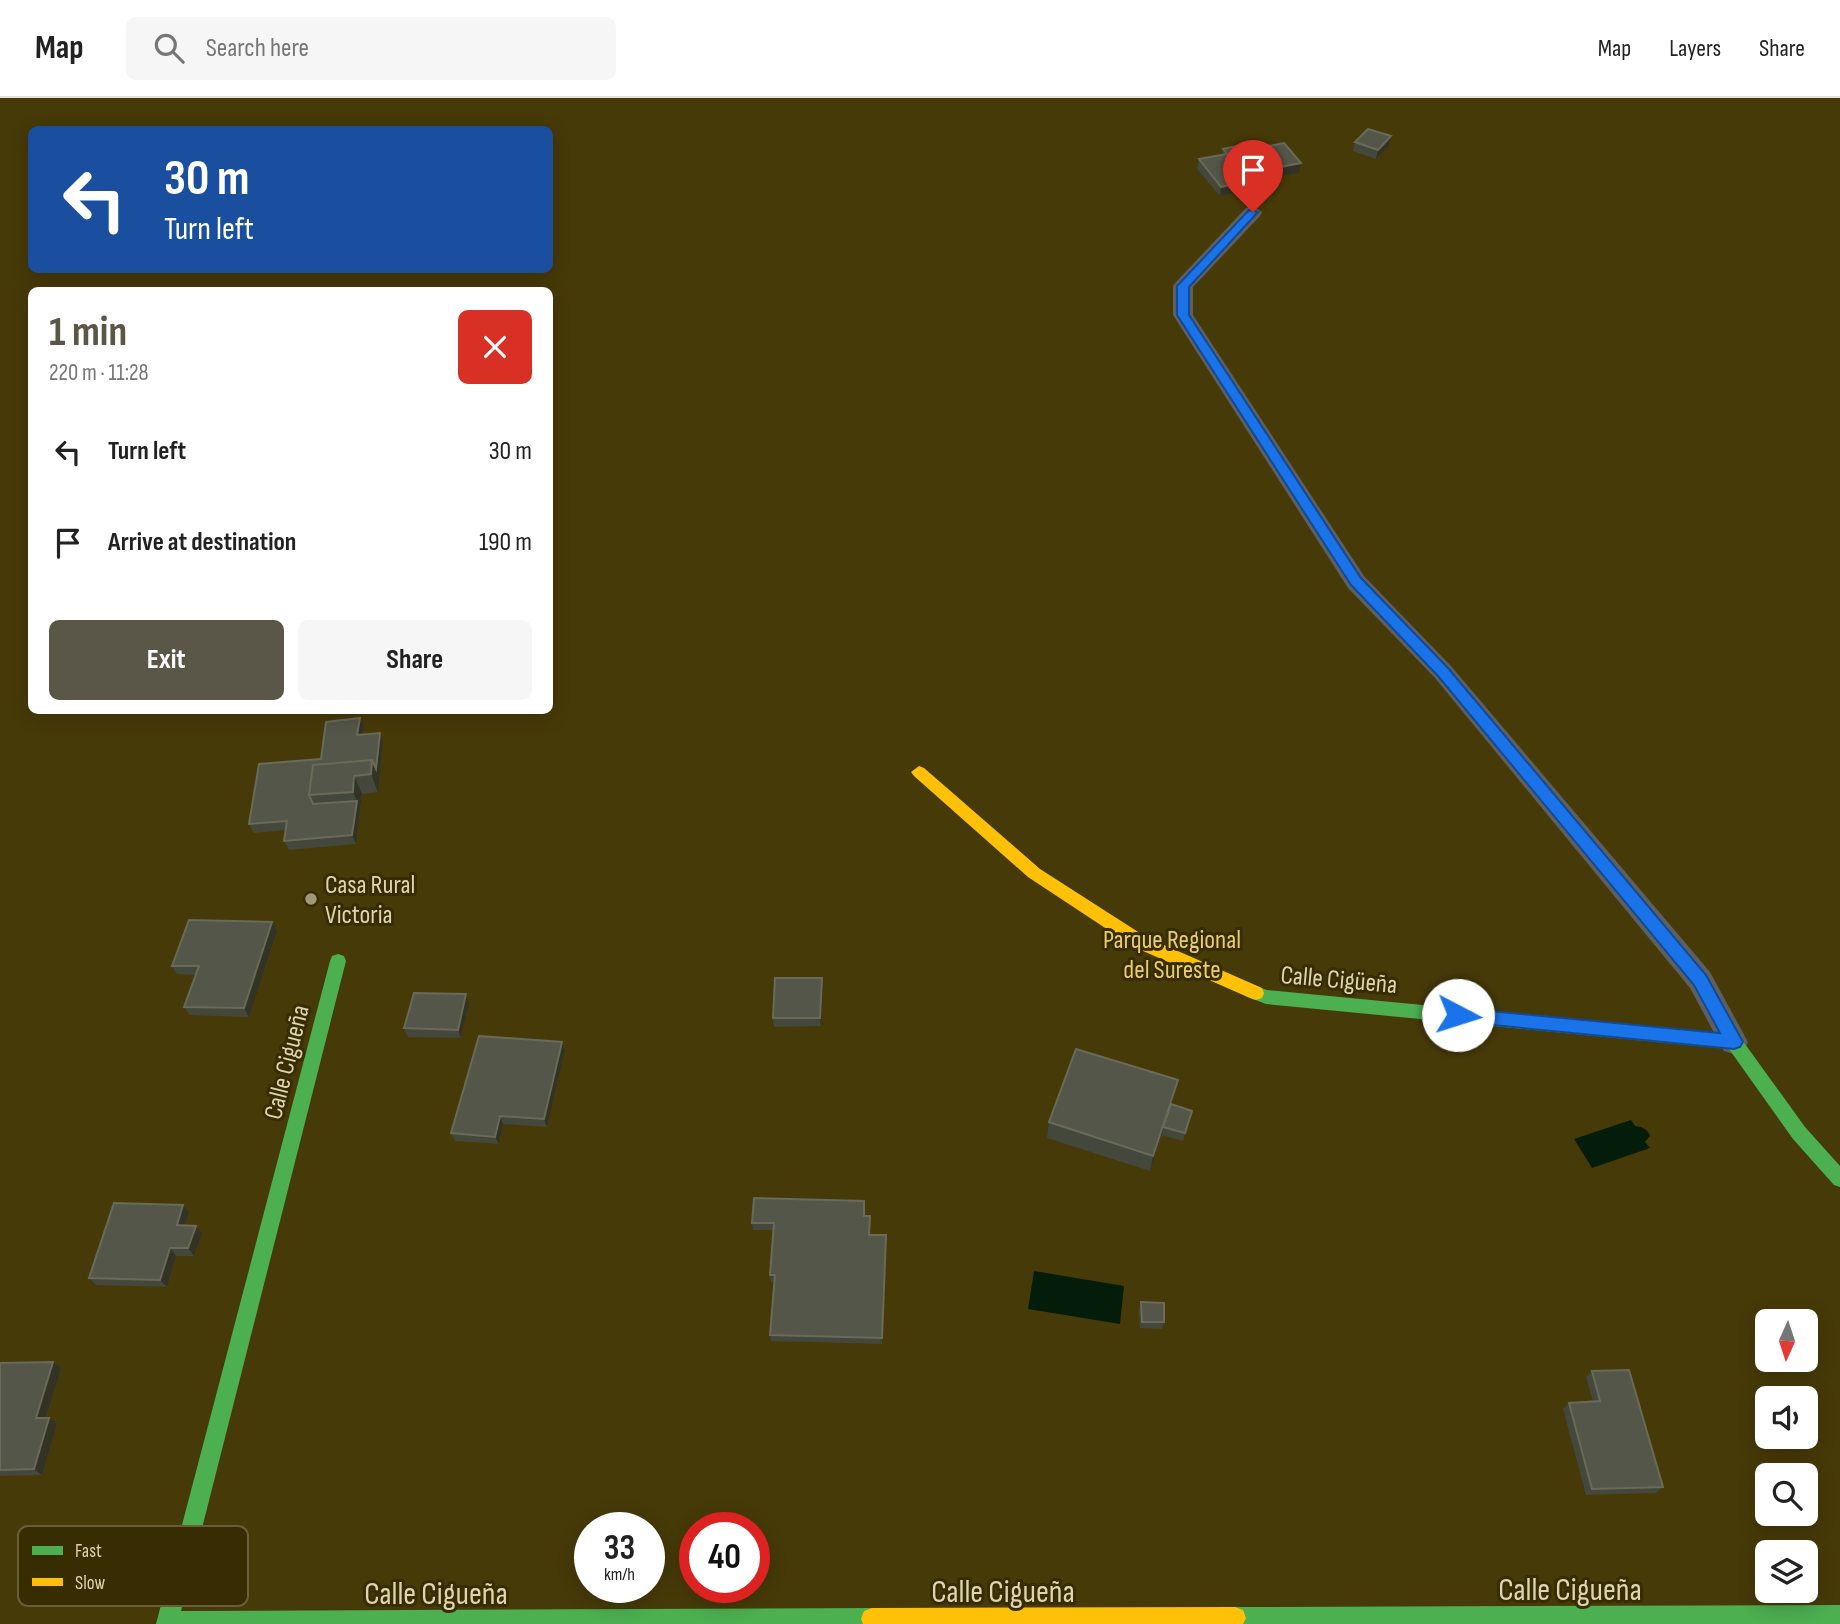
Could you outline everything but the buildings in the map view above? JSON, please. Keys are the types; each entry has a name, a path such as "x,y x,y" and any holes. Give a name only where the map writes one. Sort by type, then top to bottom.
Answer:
{"street":[{"name":"Calle Cigüeña","path":"919,772 1034,873 1140,942 1266,997 1734,1042"},
{"name":"Calle Cigueña","path":"192,1526 338,961"},
{"path":"1734,1042 1799,1133 1840,1179"},
{"name":"Calle Cigueña","path":"171,1606 167,1623 1840,1616"}],"lane":[{"path":"1253,212 1183,286 1183,315 1356,582 1443,672 1691,969 1700,980 1734,1042"}],"green space":[{"name":"Parque Regional del Sureste","path":"0,98 1840,98 1840,1624 0,1624"}],"shaded area":[{"path":"1631,1120 1635,1126 1648,1132 1650,1136 1645,1142 1650,1148 1592,1168 1574,1139"},
{"path":"1034,1271 1124,1286 1120,1324 1028,1309"}],"traffic: fast":[{"path":"192,1526 338,961"},
{"path":"1256,993 1266,997 1734,1042 1799,1133 1840,1179"},
{"path":"167,1624 172,1606"},
{"path":"1235,1618 1840,1616"},
{"path":"167,1622 872,1619"}],"traffic: slow":[{"path":"919,772 1034,873 1140,942 1256,993"},
{"path":"872,1619 1235,1618"}],"place":[{"name":"Casa Rural Victoria","path":"311,899"}],"route":[{"path":"1253,212 1183,286 1183,315 1356,582 1443,672 1700,980 1734,1042 1458,1015"}]}
